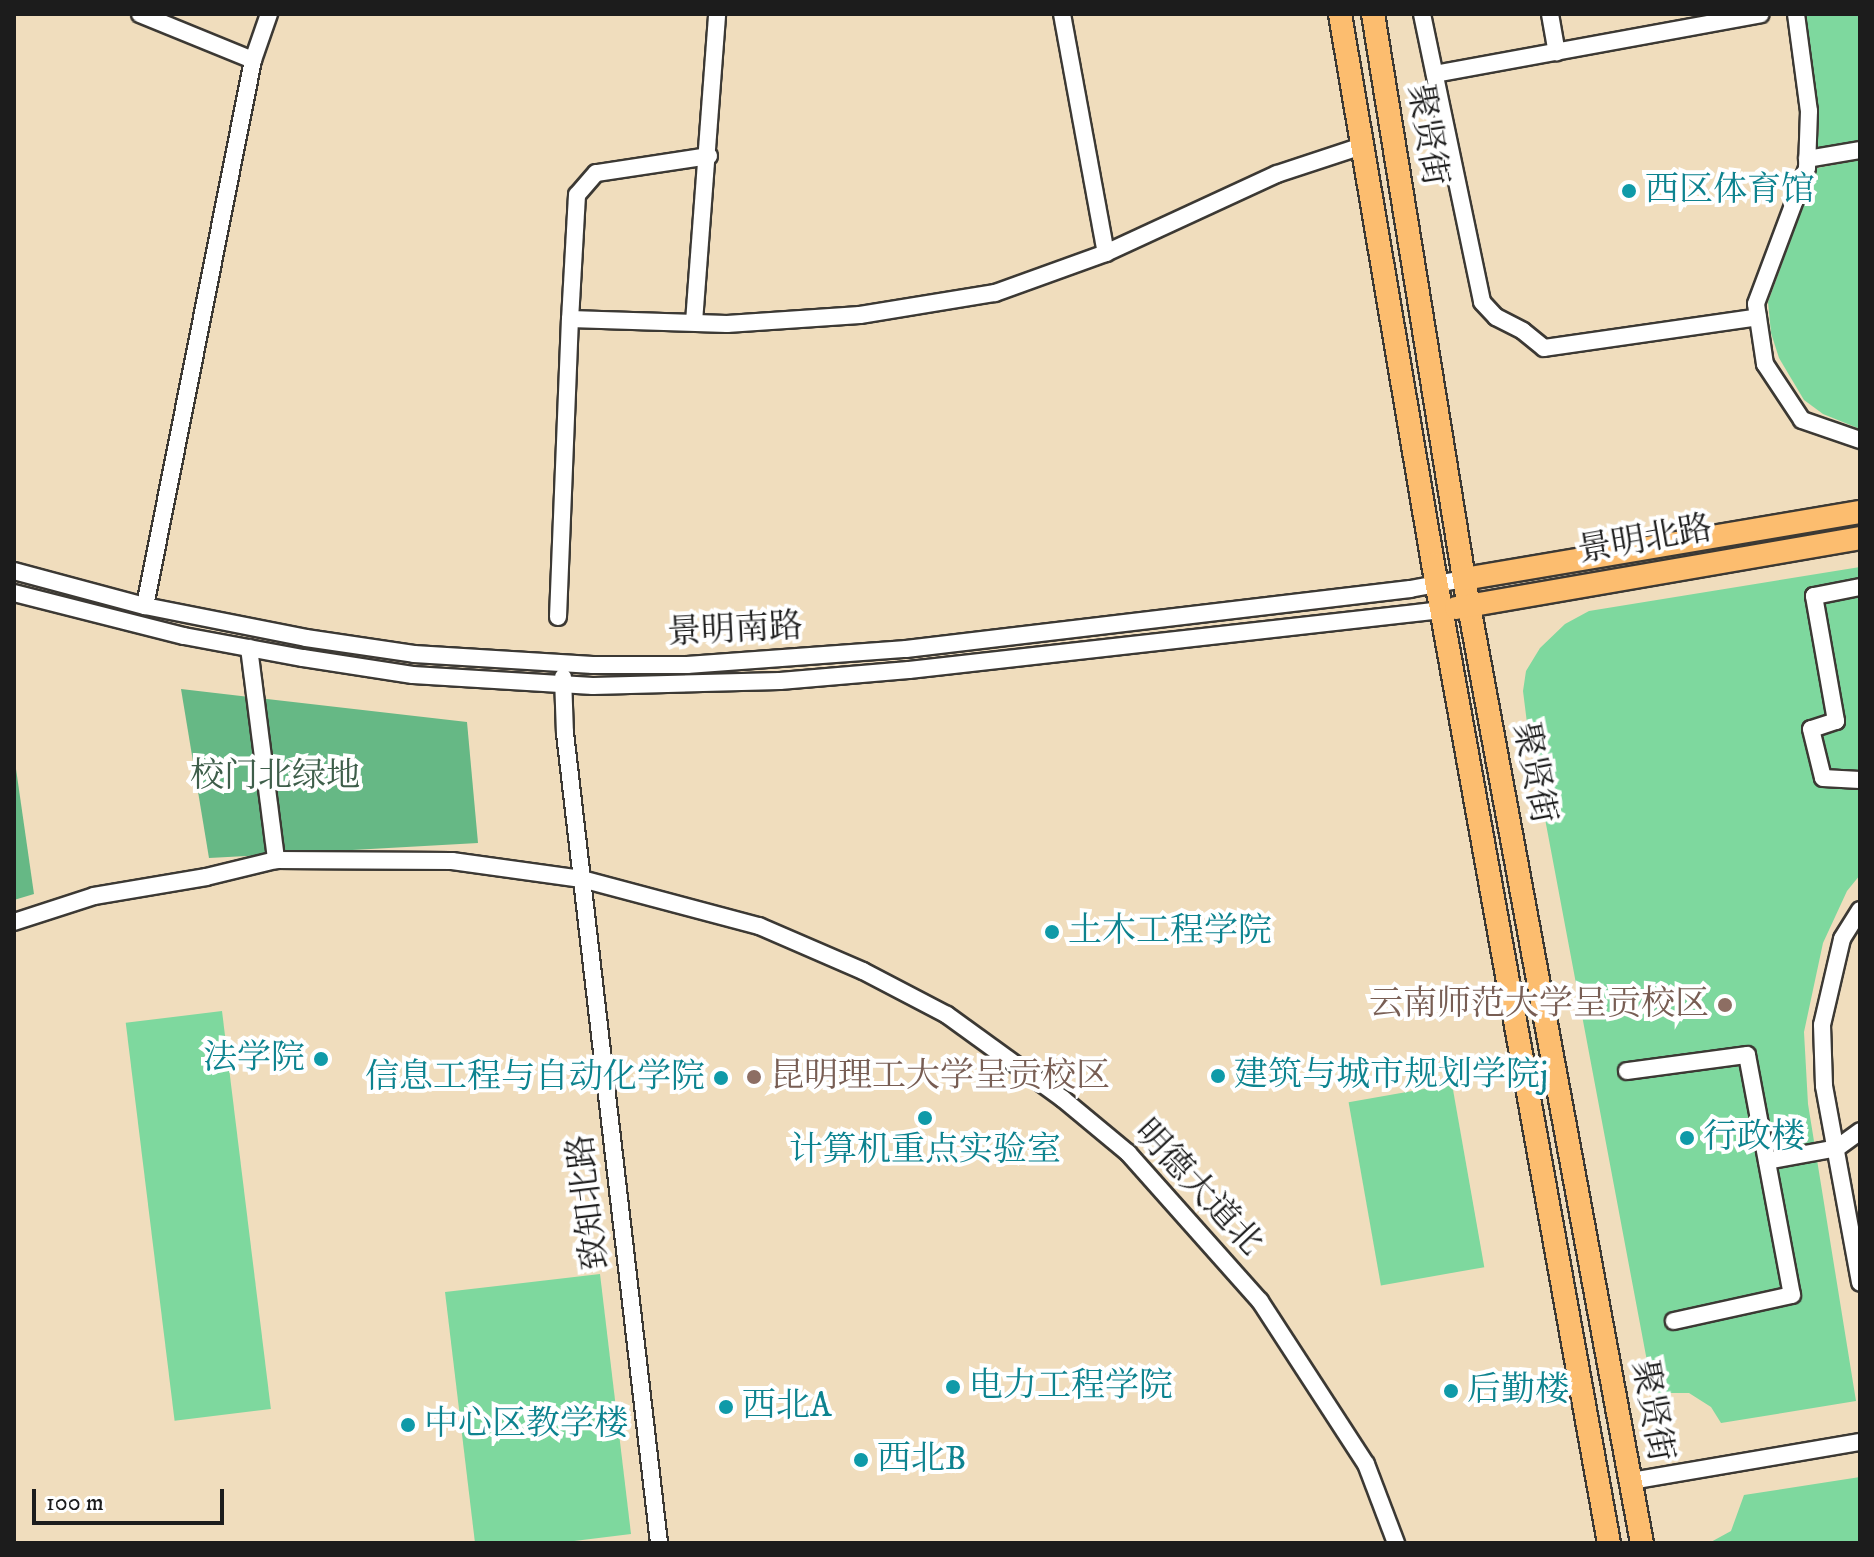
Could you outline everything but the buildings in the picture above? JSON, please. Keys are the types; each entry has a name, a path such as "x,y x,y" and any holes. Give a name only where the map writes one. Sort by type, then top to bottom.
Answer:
{"main road":[{"name":"聚贤街","path":"1340,14 1437,584 1609,1543"},
{"name":"聚贤街","path":"1373,14 1464,579 1642,1543"},
{"name":"景明北路","path":"1464,579 1860,512"},
{"name":"景明北路","path":"1442,610 1860,538"}],"street":[{"path":"140,14 253,60"},
{"path":"145,606 253,60 269,14"},
{"path":"694,322 709,156 717,14"},
{"path":"1062,14 1106,253"},
{"path":"1422,14 1482,302 1496,317 1523,331 1544,348 1758,317"},
{"path":"1550,14 1557,52"},
{"path":"1435,74 1761,14"},
{"path":"1796,14 1809,111 1807,168 1756,304 1765,364 1802,420 1860,440"},
{"path":"570,319 727,324 860,315 980,295 1106,253 1277,174 1362,146"},
{"path":"1807,159 1860,150"},
{"path":"558,617 577,195 596,173 709,156"},
{"name":"景明南路","path":"14,571 145,606 306,638 414,654 563,664 687,665 906,649 1464,579"},
{"path":"1860,587 1814,596 1836,721 1811,729 1823,778 1860,780"},
{"name":"景明南路","path":"14,593 184,636 249,648 413,675 564,685 688,686 780,681 1442,610"},
{"path":"249,648 276,860"},
{"name":"致知北路","path":"563,664 565,733 659,1543"},
{"name":"明德大道北","path":"14,922 94,896 206,877 276,860 452,861 582,879 759,926 863,971 947,1015 1101,1128 1179,1206 1260,1301 1366,1464 1396,1543"},
{"path":"1860,910 1842,939 1822,1025 1824,1086 1860,1283"},
{"path":"1627,1071 1747,1055 1767,1161 1792,1295 1674,1321"},
{"path":"1767,1161 1837,1148 1860,1131"},
{"path":"1631,1481 1860,1442"}],"green space":[{"path":"1803,14 1860,14 1860,141 1815,149 1819,130 1817,100"},
{"path":"1860,160 1860,429 1823,414 1804,400 1779,358 1771,333 1768,302 1817,168"},
{"path":"1860,567 1860,875 1847,891 1823,943 1804,1032 1808,1104 1856,1401 1721,1423 1711,1407 1689,1393 1653,1393 1527,723 1523,691 1526,671 1540,648 1565,624 1589,611"},
{"name":"校门北绿地","path":"181,689 467,722 478,843 209,858"},
{"path":"14,755 34,894 14,900"},
{"path":"222,1011 271,1409 175,1421 126,1023"},
{"path":"1452,1084 1484,1267 1381,1285 1349,1102"},
{"path":"600,1274 631,1534 558,1543 475,1543 445,1292"},
{"path":"1860,1477 1860,1543 1709,1543 1731,1531 1744,1495"}],"place":[{"name":"西区体育馆","path":"1629,191"},
{"name":"土木工程学院","path":"1052,932"},
{"name":"云南师范大学呈贡校区","path":"1725,1005"},
{"name":"法学院","path":"321,1059"},
{"name":"建筑与城市规划学院j","path":"1218,1076"},
{"name":"昆明理工大学呈贡校区","path":"754,1077"},
{"name":"信息工程与自动化学院","path":"721,1078"},
{"name":"计算机重点实验室","path":"925,1118"},
{"name":"行政楼","path":"1687,1138"},
{"name":"电力工程学院","path":"953,1387"},
{"name":"后勤楼","path":"1451,1391"},
{"name":"西北A","path":"726,1407"},
{"name":"中心区教学楼","path":"408,1425"},
{"name":"西北B","path":"861,1460"}]}
